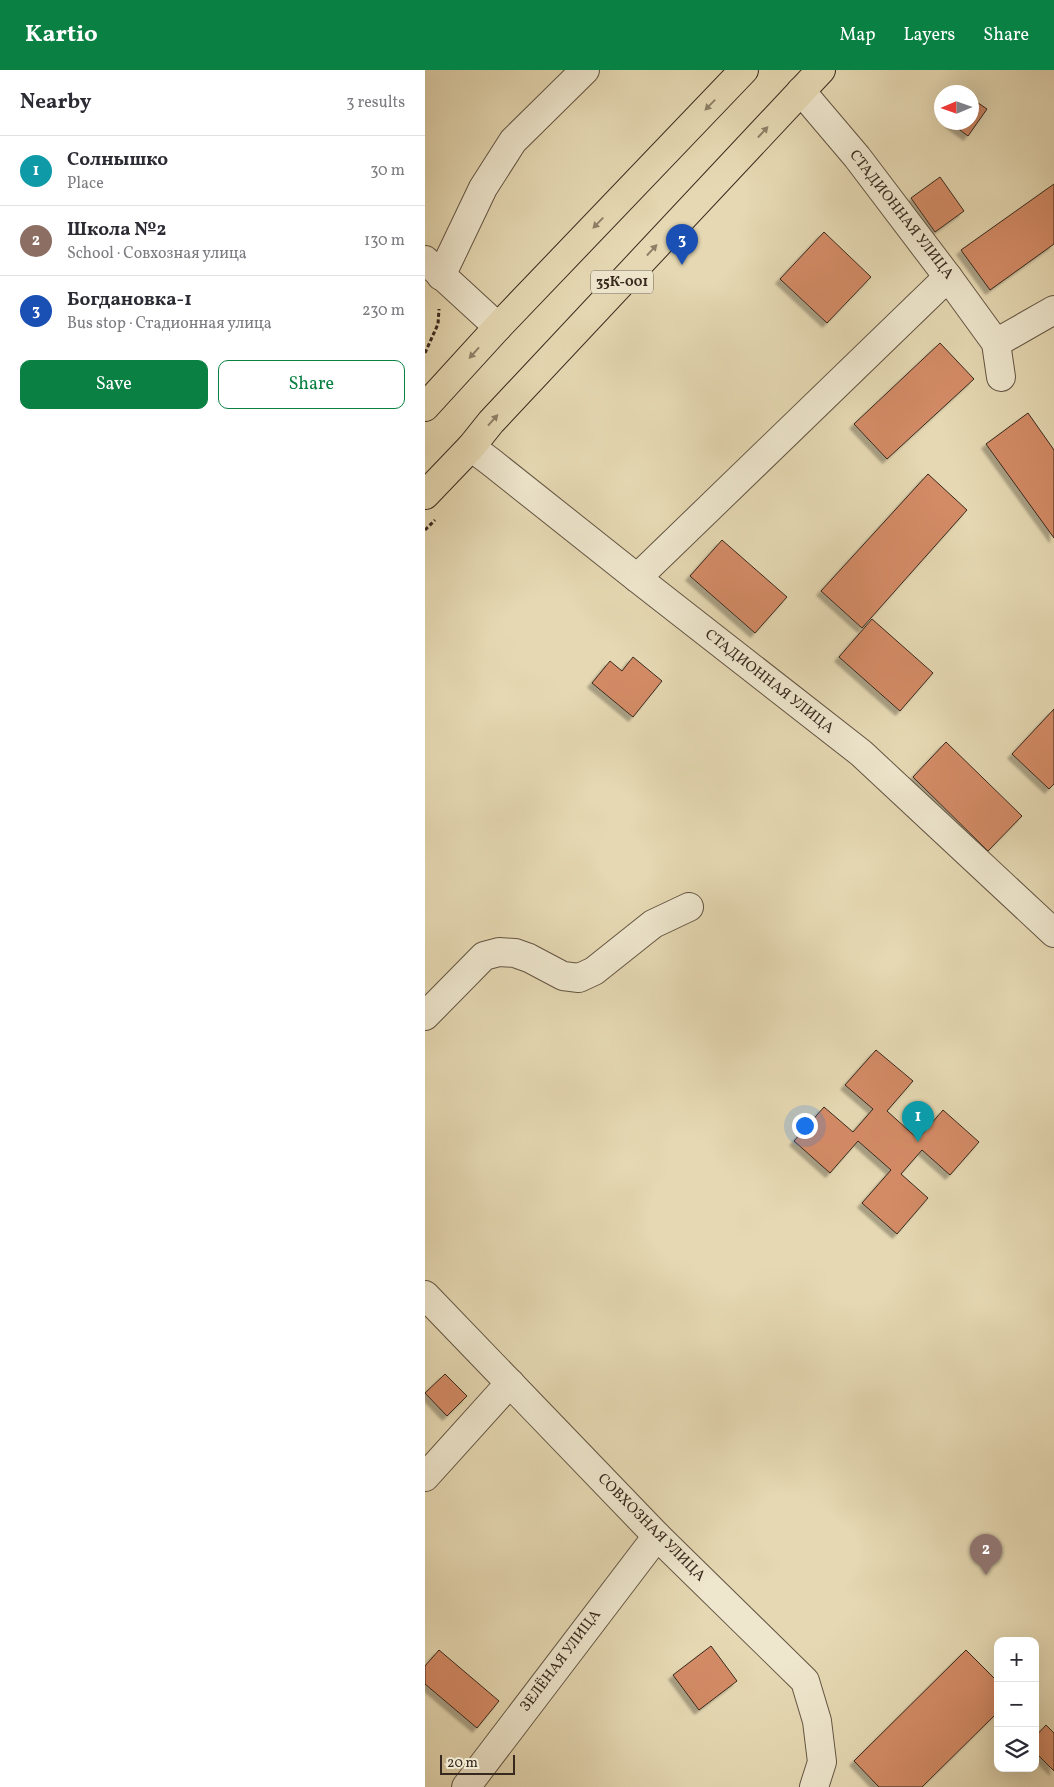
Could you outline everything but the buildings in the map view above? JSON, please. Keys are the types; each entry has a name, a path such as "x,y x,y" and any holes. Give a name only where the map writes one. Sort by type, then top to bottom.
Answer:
{"main road":[{"path":"425,407 498,327 744,70"},
{"name":"35К-001","path":"425,495 821,70"}],"street":[{"path":"498,327 433,268 513,141 585,70"},
{"name":"СТАДИОННАЯ УЛИЦА","path":"801,91 857,157 949,276 996,343 1001,377"},
{"path":"637,578 949,276"},
{"path":"996,343 1054,310"},
{"name":"СТАДИОННАЯ УЛИЦА","path":"471,447 861,753 1054,933"},
{"path":"425,1016 484,956 499,952 515,953 529,958 563,976 579,978 587,976 594,971 653,924 689,907"},
{"name":"СОВХОЗНАЯ УЛИЦА","path":"425,1295 657,1536 805,1681 817,1721 822,1762 814,1787"},
{"path":"425,1477 510,1383"},
{"name":"ЗЕЛЁНАЯ УЛИЦА","path":"466,1787 657,1536"}],"path":[{"path":"425,353 438,324 433,268"}],"place":[{"name":"Богдановка-1","path":"682,265"},
{"name":"Солнышко","path":"918,1142"},
{"name":"Школа №2","path":"986,1575"}]}
